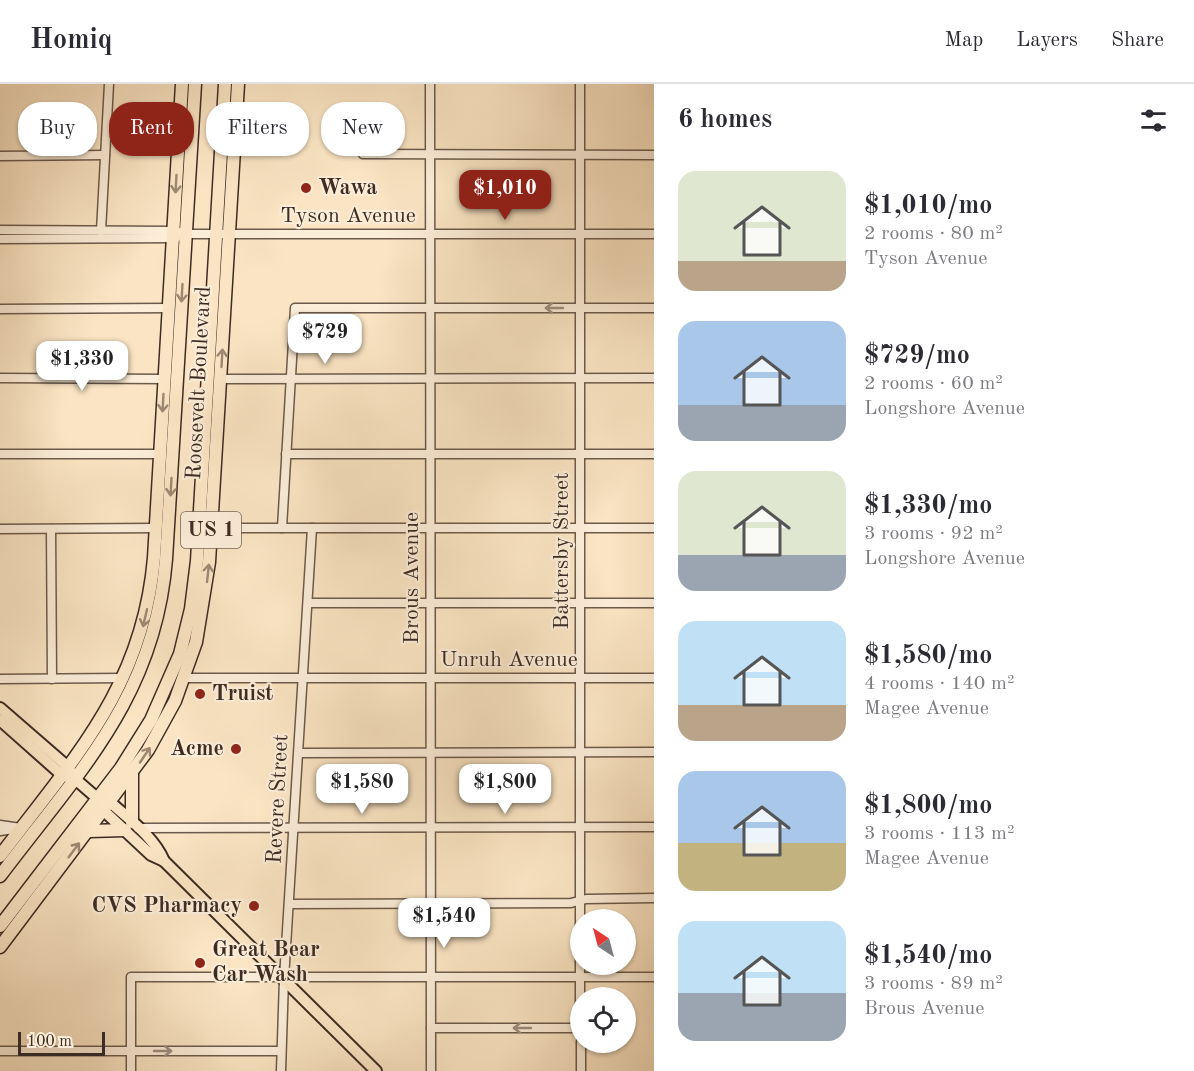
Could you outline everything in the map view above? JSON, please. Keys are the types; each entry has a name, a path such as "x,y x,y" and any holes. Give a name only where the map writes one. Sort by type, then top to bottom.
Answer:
{"highway":[{"path":"183,84 190,163"},
{"name":"Roosevelt Boulevard","path":"0,856 68,773 104,738 130,695 151,645 161,603 166,559 183,84"},
{"name":"Roosevelt Boulevard","path":"0,876 102,720 124,678 139,641 149,601 156,528 169,308 177,235 190,163 195,84"},
{"name":"Roosevelt Boulevard","path":"0,947 132,773 162,726 184,678 203,611 211,528 220,379 225,84"},
{"name":"Roosevelt Boulevard","path":"0,926 130,756 158,708 180,654 191,609 197,561 223,234 238,84"},
{"path":"89,831 132,827 132,773"},
{"path":"13,909 56,874"}],"main road":[{"path":"0,708 68,773"},
{"path":"0,720 132,827 151,855 164,861 376,1071"}],"street":[{"path":"101,231 109,84"},
{"name":"Brous Avenue","path":"430,84 431,1071"},
{"name":"Battersby Street","path":"580,84 580,987"},
{"path":"405,154 654,155"},
{"path":"0,156 105,155"},
{"name":"Tyson Avenue","path":"0,230 81,235 101,231 177,235"},
{"name":"Tyson Avenue","path":"0,239 81,235 654,234"},
{"path":"0,309 169,308"},
{"path":"282,528 295,308 654,308"},
{"path":"0,378 165,379"},
{"path":"220,379 654,378"},
{"path":"0,454 160,454"},
{"path":"286,454 654,454"},
{"path":"0,529 156,528"},
{"path":"211,528 654,528"},
{"name":"Revere Street","path":"281,1071 284,979 312,528"},
{"path":"51,529 52,679"},
{"path":"308,603 654,603"},
{"path":"0,679 124,678"},
{"name":"Unruh Avenue","path":"184,678 654,678"},
{"path":"299,753 654,752"},
{"path":"0,825 21,828"},
{"path":"132,827 654,827"},
{"path":"0,831 21,828"},
{"path":"290,904 574,903 586,898 654,898"},
{"path":"131,1071 131,977 284,979 654,977"},
{"path":"431,1028 570,1028"},
{"path":"0,1052 281,1051"},
{"path":"581,1053 581,1071"}],"place":[{"name":"Wawa","path":"306,188"},
{"name":"Truist","path":"200,694"},
{"name":"Acme","path":"236,749"},
{"name":"CVS Pharmacy","path":"254,906"},
{"name":"Great Bear Car Wash","path":"200,963"}]}
